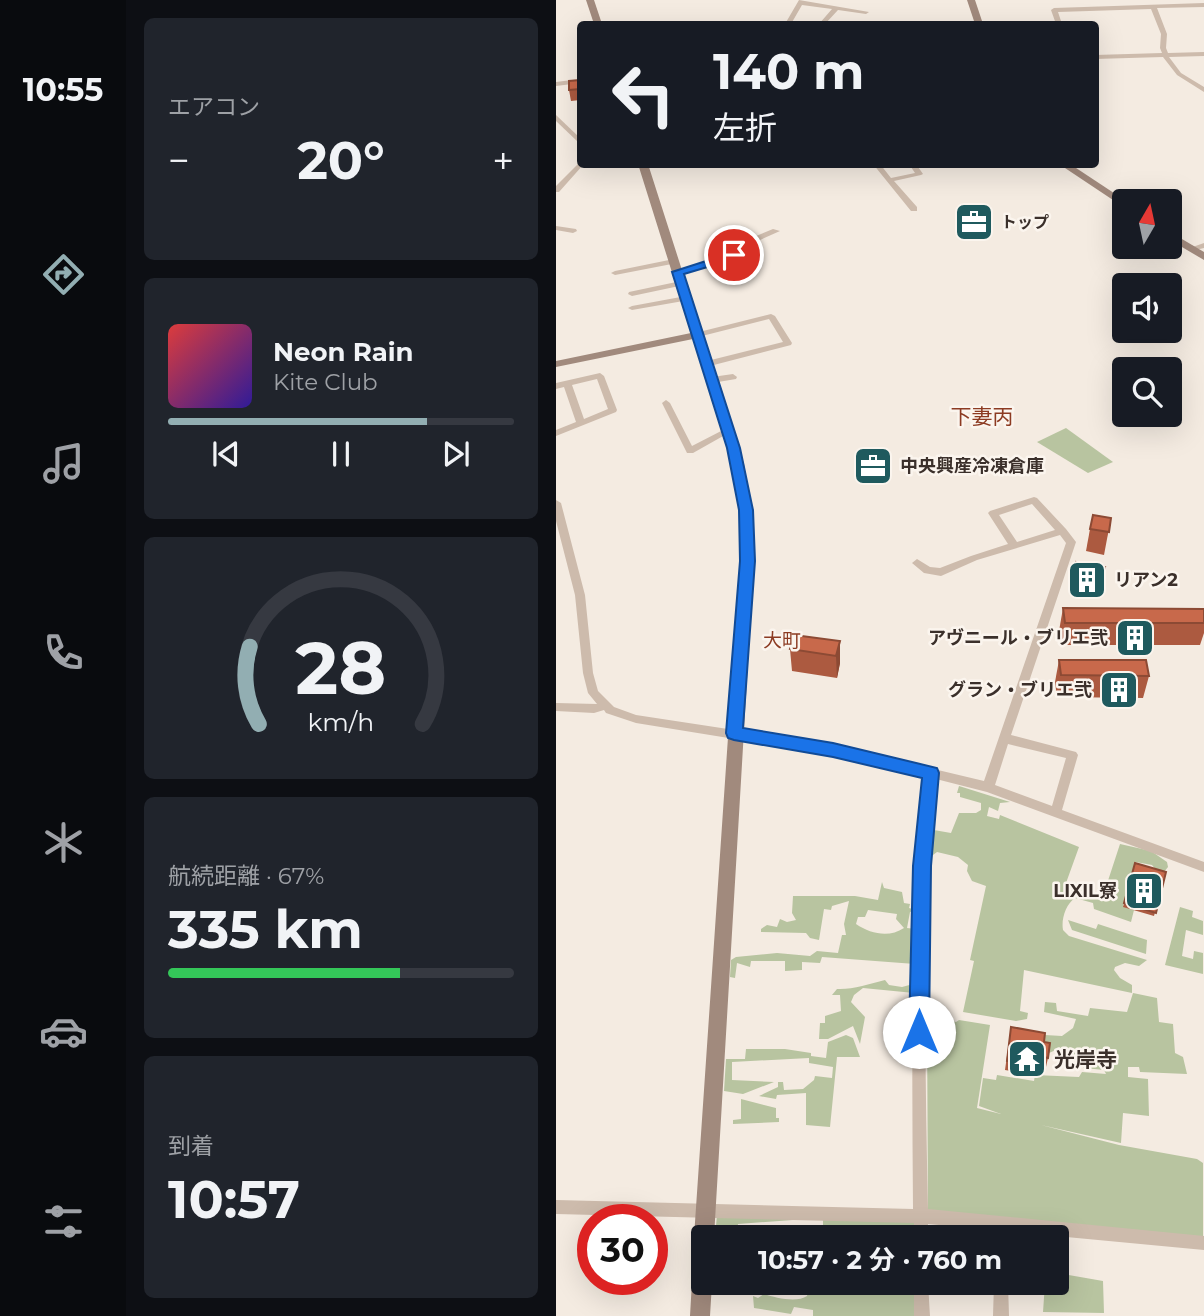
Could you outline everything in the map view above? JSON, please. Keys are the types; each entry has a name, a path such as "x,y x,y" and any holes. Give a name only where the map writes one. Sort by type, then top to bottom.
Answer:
{"street":[{"path":"590,0 597,21"},
{"path":"971,0 978,21"},
{"path":"790,21 801,1 866,12"},
{"path":"1058,21 1054,10 1204,5"},
{"path":"1153,6 1164,34 1163,48 1166,57 1179,74 1204,90"},
{"path":"825,21 837,7"},
{"path":"1099,57 1204,54"},
{"path":"556,83 577,81"},
{"path":"556,117 577,138"},
{"path":"556,190 577,168"},
{"path":"644,168 740,472 747,527 705,1225"},
{"path":"880,168 914,209"},
{"path":"891,180 919,174 915,168"},
{"path":"1069,168 1112,196"},
{"path":"556,228 573,231"},
{"path":"632,294 678,272 730,258 734,256 729,250 776,231"},
{"path":"1182,243 1204,257"},
{"path":"1191,249 1204,245"},
{"path":"616,273 678,272"},
{"path":"632,308 686,298"},
{"path":"556,364 698,335 771,316 788,344 706,363"},
{"path":"556,386 600,376 613,410 556,433"},
{"path":"712,380 733,377"},
{"path":"567,384 581,424"},
{"path":"666,403 690,451 728,431"},
{"path":"988,788 1071,542 1034,500 993,513 1014,545"},
{"path":"556,503 580,595 589,683 593,693 604,706 636,719 833,750 988,788 1204,867"},
{"path":"917,563 927,569 941,572 974,558 1063,531"},
{"path":"1045,624 1058,624"},
{"path":"556,707 593,709 604,706"},
{"path":"1004,737 1072,755 1055,811"},
{"path":"921,1225 919,947 922,856 931,773"},
{"path":"556,1207 921,1216 970,1225"},
{"path":"1069,1235 1204,1243"},
{"path":"700,1316 701,1295"},
{"path":"921,1295 922,1316"},
{"path":"1001,1295 1001,1316"}],"green space":[{"path":"1066,428 1113,462 1088,473 1037,442"},
{"path":"959,786 1010,802 1000,803 998,811 989,807 987,816 999,819 1000,815 1079,847 1066,883 1102,899 1120,844 1151,851 1167,862 1168,867 1164,872 1156,870 1152,865 1136,862 1123,906 1134,910 1131,922 1094,909 1093,903 1075,898 1069,904 1064,917 1063,930 1069,936 1147,960 1139,966 1125,963 1115,967 1114,970 1120,978 1132,985 1132,993 1024,970 1020,1011 1028,1013 1027,1019 1016,1021 963,1012 974,961 970,960 986,886 972,881 967,871 968,865 958,857 937,852 933,855 927,854 928,829 951,833 959,813 976,813 981,810 981,803 960,797 960,793 957,793"},
{"path":"882,882 884,888 902,892 904,903 910,904 909,908 916,910 910,912 907,928 916,929 912,953 915,956 915,964 822,957 820,963 802,962 802,970 785,971 785,961 751,961 750,967 737,963 735,978 730,977 731,960 736,957 777,953 810,956 817,951 838,953 842,935 846,935 844,924 849,901 832,906 831,910 824,909 819,940 810,938 806,933 761,932 767,925 777,927 780,919 787,922 796,920 792,913 793,896 855,896 878,900","holes":["868,910 897,914 896,919 904,928 892,933 874,932 856,924 858,917 865,917"]},
{"path":"1180,907 1193,911 1192,917 1203,921 1203,935 1186,930 1182,956 1193,959 1194,951 1203,953 1203,974 1165,965"},
{"path":"1068,920 1096,929 1098,924 1147,940 1146,954 1072,930"},
{"path":"885,980 889,985 902,987 913,984 914,993 863,988 854,995 851,1002 865,1017 860,1044 853,1026 828,1039 819,1039 820,1023 825,1023 825,1016 841,1011 840,995 832,995 837,989 854,988"},
{"path":"1133,993 1157,998 1159,1022 1173,1024 1175,1053 1183,1057 1187,1074 1140,1072 1139,1067 1128,1067 1128,1077 1148,1079 1149,1116 1123,1113 1121,1143 1041,1125 1119,1145 1197,1159 1203,1163 1203,1238 928,1211 927,1014 956,1022 959,1020 990,1025 977,1108 1001,1114 979,1106 983,1078 996,1080 997,1075 1034,1081 1035,1075 1079,1077 1082,1072 1106,1074 1104,1070 1084,1068 1058,1049 1049,1053 1044,1049 1045,1035 1062,1036 1073,1028 1076,1019 1044,1012 1045,1002 1056,1003 1057,1011 1088,1016 1090,1008 1127,1012"},
{"path":"846,1035 853,1038 860,1057 837,1057 830,1127 806,1125 806,1093 777,1095 776,1099 759,1096 778,1087 778,1082 783,1082 784,1090 803,1089 815,1076 832,1078 833,1067 809,1063 809,1058 732,1062 732,1080 774,1082 743,1094 724,1091 726,1059 745,1059 746,1049 785,1049 826,1058 828,1042"},
{"path":"741,1099 776,1108 779,1122 733,1124 733,1120 741,1119"},
{"path":"717,1215 795,1215 793,1220 716,1225"},
{"path":"823,1218 919,1219 919,1225 823,1225"},
{"path":"1069,1275 1103,1281 1104,1313 1043,1312 1044,1295 1069,1295"},
{"path":"919,1295 919,1316 813,1316 813,1310 794,1307 791,1314 754,1308 753,1296 798,1299 807,1296"}],"building":[{"path":"577,80 577,89 569,90 569,81"},
{"path":"1093,515 1111,518 1109,532 1090,529"},
{"path":"1076,562 1105,567 1101,582 1073,576"},
{"path":"1063,608 1204,609 1204,623 1065,623"},
{"path":"794,635 840,641 836,656 790,649"},
{"path":"1059,660 1146,660 1149,676 1061,675"},
{"name":"LIXIL寮","path":"1135,863 1166,872 1156,913 1124,903"},
{"name":"光岸寺","path":"1011,1027 1045,1033 1044,1042 1050,1043 1048,1058 1044,1057 1043,1067 1007,1061"}],"place":[{"name":"トップ","path":"974,222"},
{"name":"中央興産冷凍倉庫","path":"873,466"},
{"name":"リアン2","path":"1087,580"},
{"name":"アヴニール・ブリエ弐","path":"1135,638"},
{"name":"グラン・ブリエ弐","path":"1119,690"},
{"name":"LIXIL寮","path":"1144,891"},
{"name":"光岸寺","path":"1027,1059"}],"district":[{"name":"下妻丙","path":"982,416"},
{"name":"大町","path":"782,640"}],"route":[{"path":"734,255 678,272 734,448 746,510 747,561 734,733 833,750 931,773 922,866 919,1032"}]}
